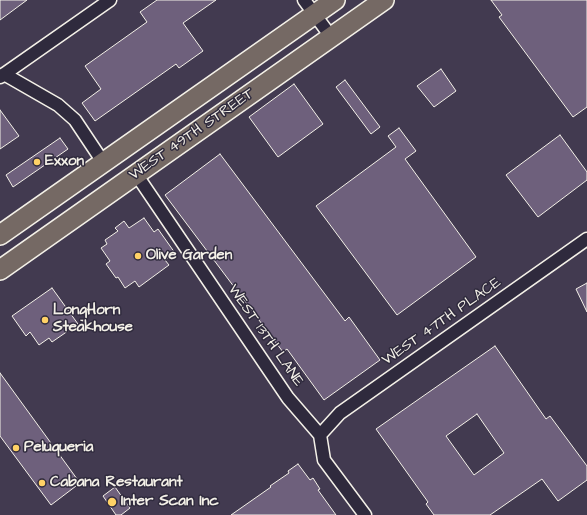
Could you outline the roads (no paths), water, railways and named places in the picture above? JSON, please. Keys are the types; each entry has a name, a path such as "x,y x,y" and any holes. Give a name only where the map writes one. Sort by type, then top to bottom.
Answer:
{"main road":[{"name":"WEST 49TH STREET","path":"0,235 215,84 310,7 335,0"},
{"name":"WEST 49TH STREET","path":"7,265 384,0"},
{"path":"136,174 140,152 181,122 215,84"},
{"path":"7,265 47,222 98,184 103,162"}],"street":[{"path":"103,162 75,120 58,105 2,76 110,0"},
{"path":"310,7 332,38"},
{"name":"WEST 13TH LANE","path":"136,174 288,398 320,435"},
{"name":"WEST 47TH PLACE","path":"320,435 340,413 587,239"},
{"path":"320,435 324,460 365,515"}],"place":[{"name":"Exxon","path":"37,162"},
{"name":"Olive Garden","path":"138,256"},
{"name":"LongHorn Steakhouse","path":"45,320"},
{"name":"Peluqueria","path":"16,448"},
{"name":"Cabana Restaurant","path":"42,483"},
{"name":"Inter Scan Inc","path":"112,502"}]}
